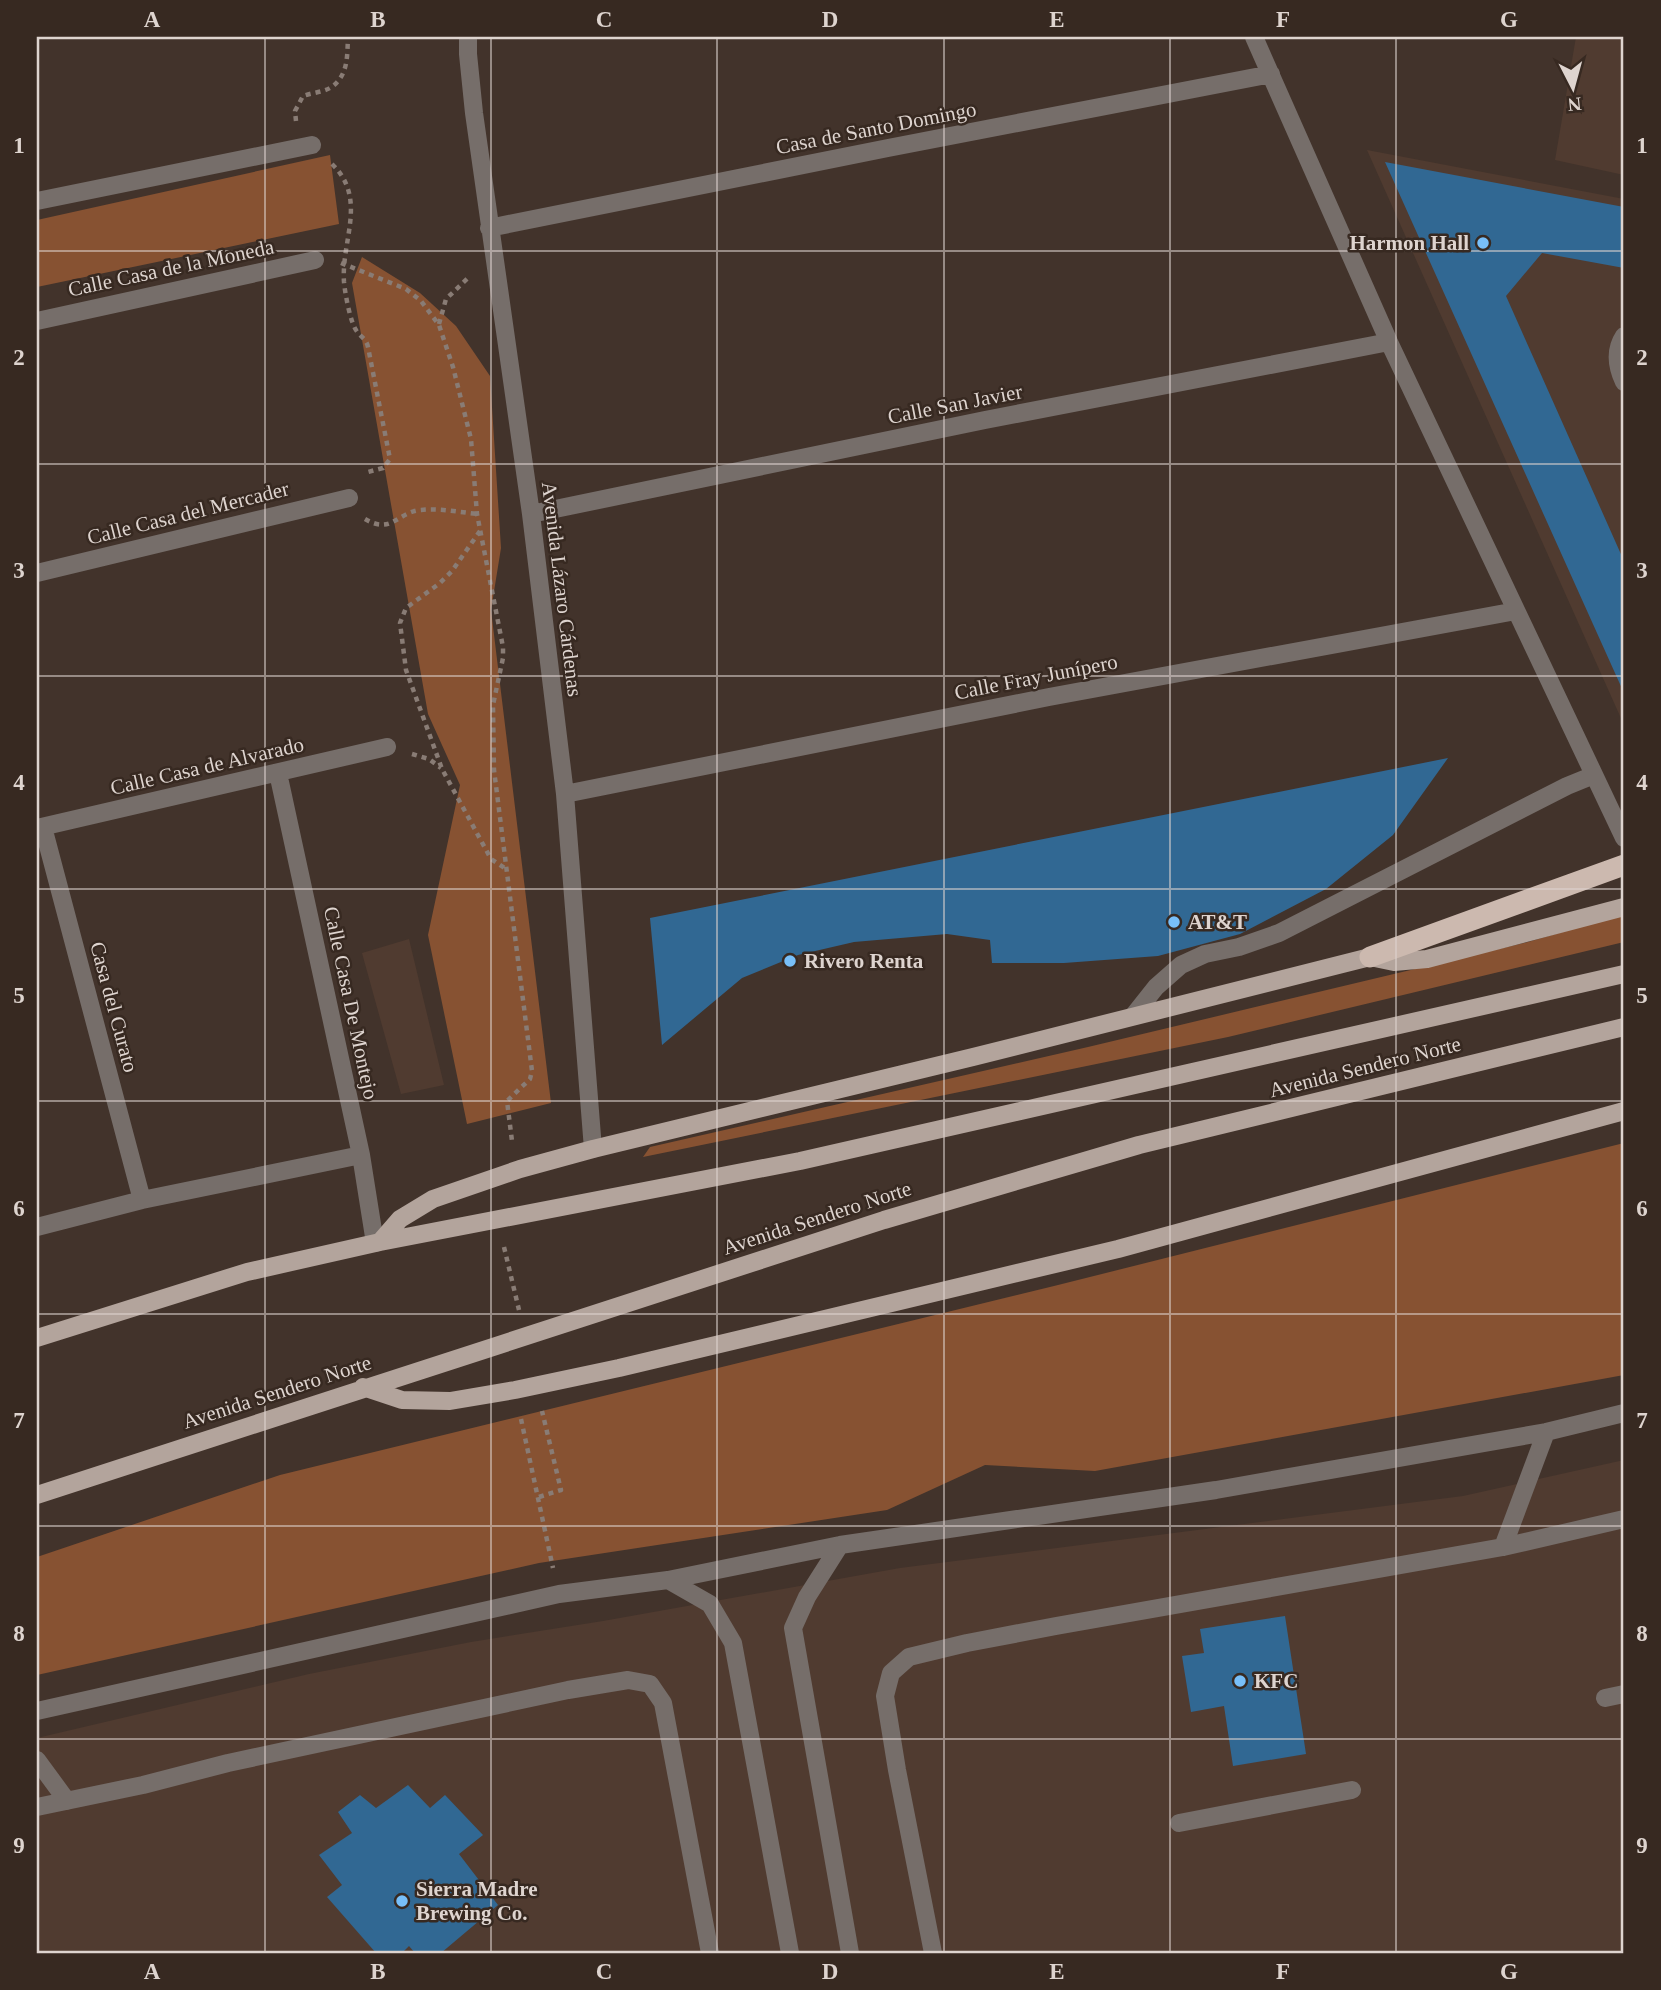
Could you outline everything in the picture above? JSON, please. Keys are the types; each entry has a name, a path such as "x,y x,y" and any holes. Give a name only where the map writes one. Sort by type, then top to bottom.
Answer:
{"highway":[{"path":"1370,957 1624,864"}],"main road":[{"path":"377,1243 400,1219 433,1199 520,1169 593,1149 1370,957 1394,962 1427,959 1624,906"},
{"name":"Avenida Sendero Norte","path":"37,1338 247,1272 377,1243 800,1161 1624,974"},
{"name":"Avenida Sendero Norte","path":"37,1495 884,1220 1139,1145 1624,1027"},
{"path":"363,1388 402,1400 450,1401 619,1368 1118,1249 1624,1111"}],"street":[{"path":"454,37 468,45"},
{"path":"1254,37 1389,342 1624,838"},
{"name":"Avenida Lázaro Cárdenas","path":"468,45 489,228 531,514 565,794 593,1149"},
{"name":"Casa de Santo Domingo","path":"489,228 1271,74"},
{"path":"37,201 312,145"},
{"name":"Calle Casa de la Moneda","path":"37,321 315,260"},
{"path":"1624,336 1619,344 1617,367 1624,382"},
{"name":"Calle San Javier","path":"531,514 985,420 1389,342"},
{"name":"Calle Casa del Mercader","path":"37,573 349,498"},
{"name":"Calle Fray Junípero","path":"565,794 1049,697 1516,611"},
{"name":"Calle Casa de Alvarado","path":"40,828 387,747"},
{"name":"Calle Casa De Montejo","path":"278,773 361,1155 377,1243"},
{"path":"1133,1016 1156,987 1181,965 1205,954 1239,947 1279,933 1567,786 1594,775"},
{"name":"Casa del Curato","path":"40,828 142,1200"},
{"path":"37,1227 142,1200 361,1155"},
{"path":"37,1711 559,1594 668,1580 840,1545 1216,1490 1546,1432 1624,1413"},
{"path":"1503,1547 1546,1432"},
{"path":"933,1953 885,1696 891,1674 909,1657 1056,1626 1503,1547 1624,1519"},
{"path":"840,1545 807,1597 793,1628 850,1953"},
{"path":"668,1580 710,1604 733,1643 790,1953"},
{"path":"37,1807 568,1690 628,1680 650,1684 663,1703 710,1953"},
{"path":"1605,1698 1624,1694"},
{"path":"37,1760 67,1801"},
{"path":"1179,1823 1352,1790"}],"path":[{"path":"439,325 446,299 461,282 495,258"},
{"path":"477,513 421,510 410,512 391,524 376,526 365,519 349,498 348,487 352,477 383,468 390,459 368,347 366,340 356,330 347,296 345,264 406,289 421,301 439,325 453,366 471,439 477,513 503,647 493,705 494,770 533,1071 530,1079 507,1101 513,1146"},
{"path":"480,530 452,571 406,608 400,623 406,670 442,769 491,859 507,870"},
{"path":"515,1390 559,1594"},
{"path":"539,1497 561,1490"}],"shaded area":[{"path":"1576,37 1624,37 1624,175 1555,160"},
{"path":"1367,150 1624,199 1624,725"},
{"path":"330,155 339,224 37,287 37,220"},
{"path":"362,257 420,293 456,326 490,376 501,548 491,610 551,1103 467,1124 428,935 460,785 428,714 352,283"},
{"path":"1624,914 1624,942 1228,1037 643,1157 650,1147 1088,1047 1528,942"},
{"path":"409,939 444,1085 401,1094 362,953"},
{"path":"1624,1143 1624,1375 1095,1471 985,1465 887,1510 539,1563 37,1675 37,1557 280,1475 1054,1286"},
{"path":"1624,1460 1624,1953 37,1953 37,1738 309,1674 471,1642 900,1568 1463,1496"}],"building":[{"path":"1385,162 1624,207 1624,268 1542,253 1506,296 1624,561 1624,693"},
{"path":"1448,758 1393,835 1326,889 1240,934 1158,956 1064,963 992,963 990,940 947,934 854,942 798,955 742,978 662,1045 650,918"},
{"name":"KFC","path":"1285,1616 1306,1754 1233,1766 1224,1706 1191,1712 1182,1656 1204,1653 1200,1629"},
{"path":"408,1785 430,1808 445,1795 483,1835 459,1854 498,1905 441,1953 415,1953 409,1946 402,1953 376,1953 327,1897 342,1885 319,1855 352,1833 338,1812 360,1795 376,1808"}],"place":[{"name":"Harmon Hall","path":"1483,243"},
{"name":"AT&T","path":"1174,922"},
{"name":"Rivero Renta","path":"790,961"},
{"name":"KFC","path":"1240,1681"},
{"name":"Sierra Madre Brewing Co.","path":"402,1901"}]}
